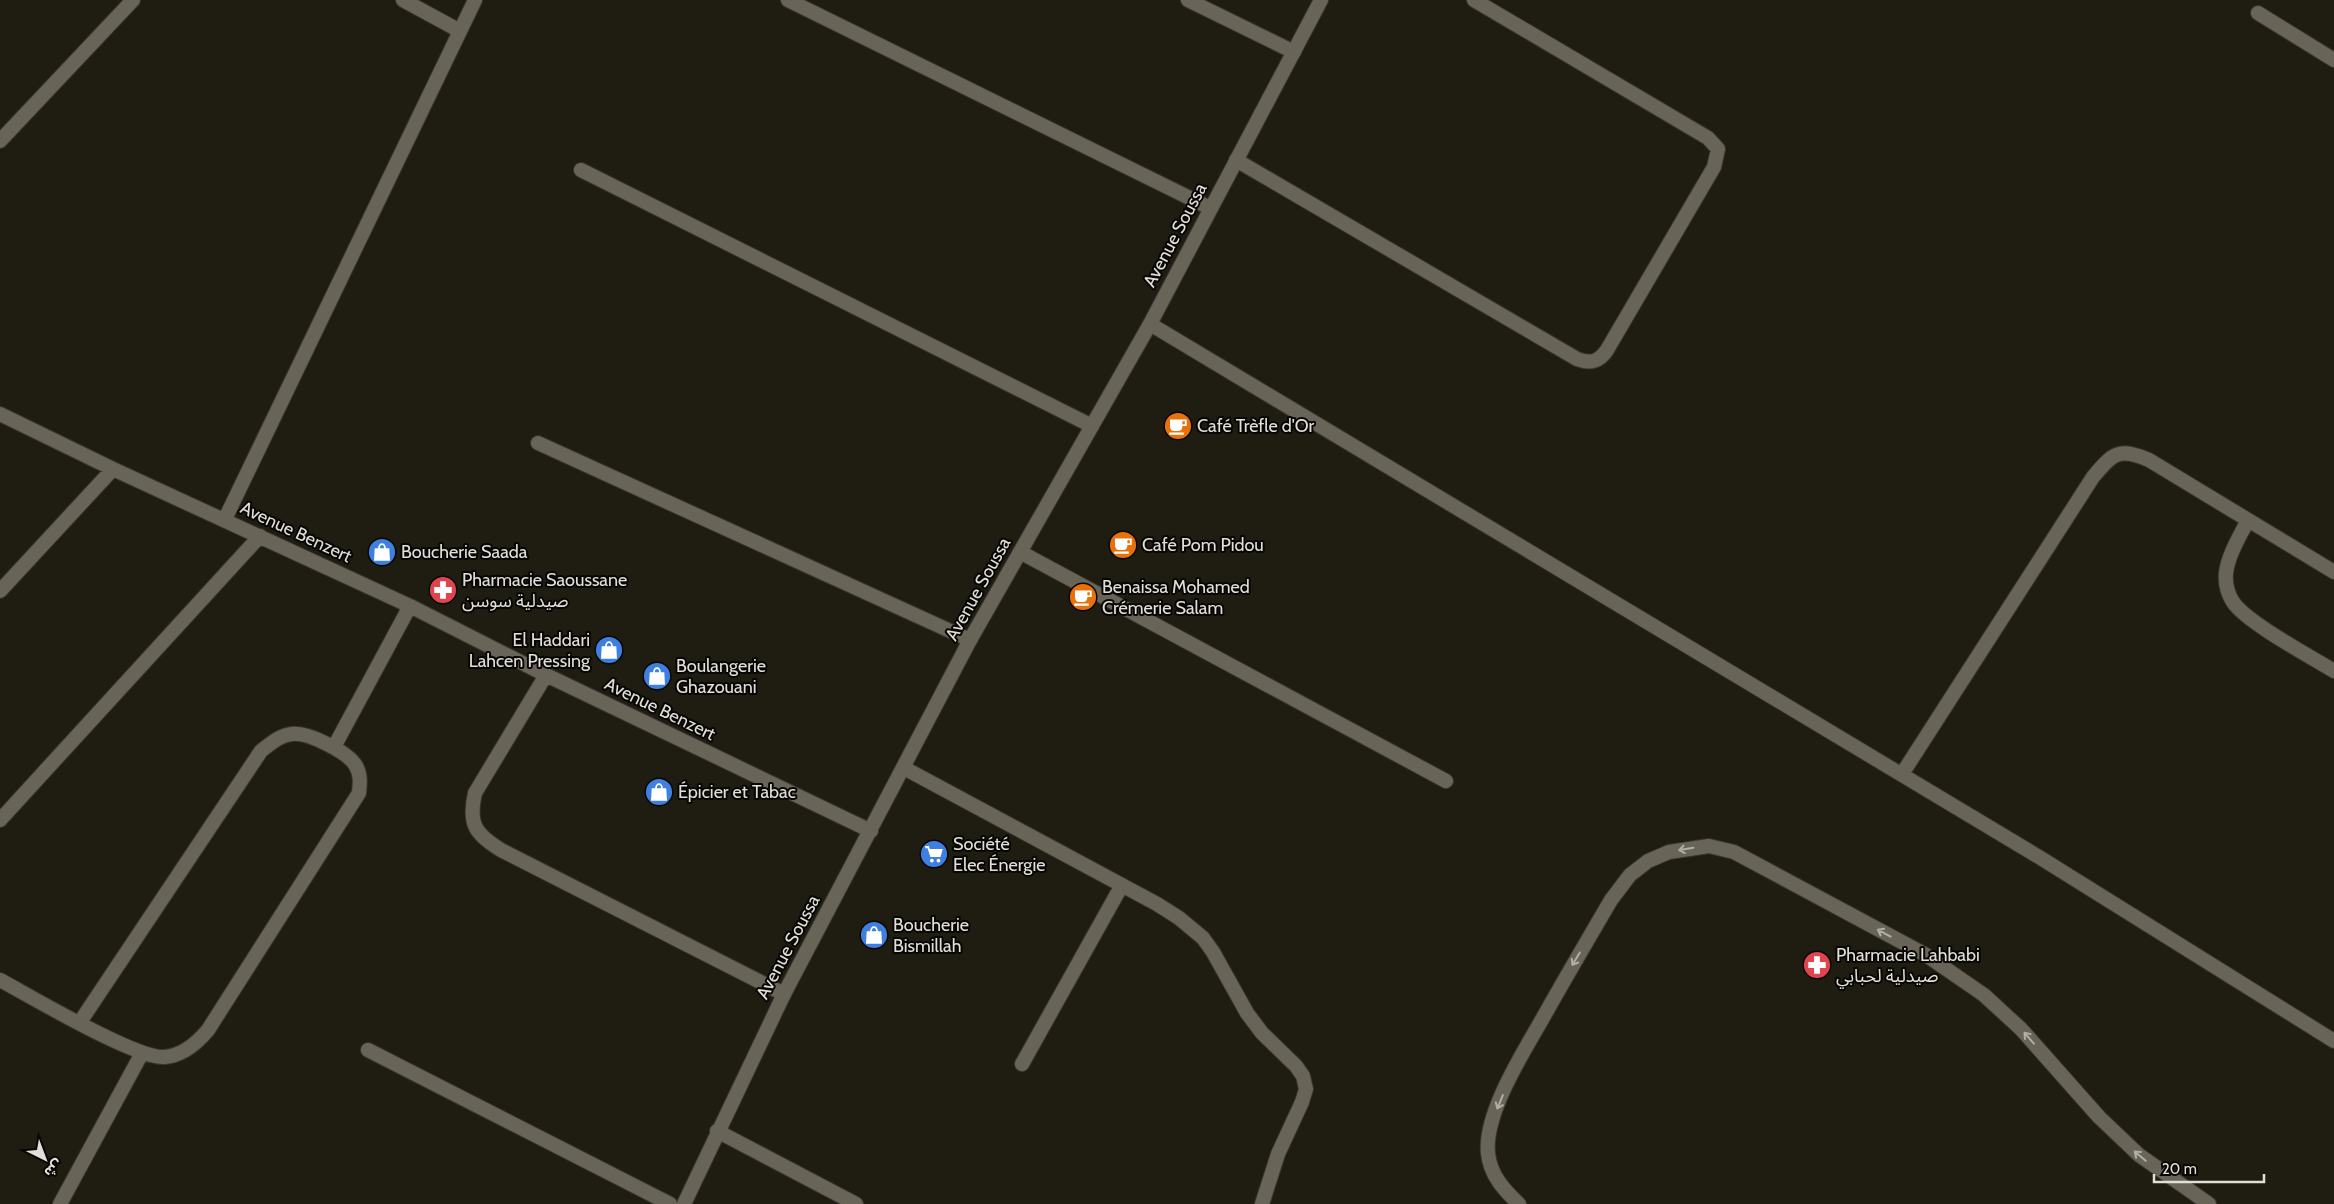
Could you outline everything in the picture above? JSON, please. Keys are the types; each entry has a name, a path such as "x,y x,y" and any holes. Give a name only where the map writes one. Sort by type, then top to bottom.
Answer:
{"street":[{"path":"0,141 134,0"},
{"path":"403,0 460,31"},
{"path":"225,519 474,0"},
{"path":"788,0 1210,208"},
{"path":"1188,0 1294,52"},
{"name":"Avenue Soussa","path":"684,1204 717,1131 784,994 970,640 1150,324 1321,0"},
{"path":"1236,160 1577,360 1586,362 1596,361 1607,350 1709,175 1718,157 1718,149 1708,138 1474,0"},
{"path":"2258,13 2334,60"},
{"path":"581,170 1092,426"},
{"path":"1150,324 2039,857 2334,1042"},
{"name":"Avenue Benzert","path":"0,414 410,606 546,675 871,831"},
{"path":"538,443 970,640"},
{"path":"1902,774 2093,477 2109,458 2118,453 2127,452 2149,460 2334,572"},
{"path":"0,591 113,468"},
{"path":"2248,520 2233,551 2226,572 2228,592 2234,604 2266,629 2334,671"},
{"path":"0,820 260,536"},
{"path":"1020,552 1446,781"},
{"path":"334,747 410,606"},
{"path":"546,675 475,794 472,823 479,834 501,850 784,994"},
{"path":"0,980 80,1022 142,1053 166,1057 178,1054 192,1047 208,1030 359,793 361,781 356,764 334,747 304,735 292,734 272,742 262,751 80,1022"},
{"path":"904,768 1122,885 1179,918 1203,938 1262,1033 1296,1066 1303,1076 1306,1090 1278,1154 1262,1204"},
{"path":"1519,1204 1504,1191 1492,1171 1488,1152 1492,1122 1509,1078 1611,900 1630,875 1648,861 1669,852 1709,846 1734,852 1926,955 1984,995 2021,1029 2099,1117 2139,1155 2209,1204"},
{"path":"1022,1064 1122,885"},
{"path":"368,1050 670,1204"},
{"path":"60,1204 142,1053"},
{"path":"717,1131 856,1204"}],"place":[{"name":"Café Trèfle d'Or","path":"1178,426"},
{"name":"Café Pom Pidou","path":"1123,545"},
{"name":"Boucherie Saada","path":"382,552"},
{"name":"Pharmacie Saoussane صيدلية سوسن","path":"443,590"},
{"name":"Benaissa Mohamed Crémerie Salam","path":"1083,597"},
{"name":"El Haddari Lahcen Pressing","path":"609,650"},
{"name":"Boulangerie Ghazouani","path":"657,676"},
{"name":"Épicier et Tabac","path":"659,792"},
{"name":"Société Elec Énergie","path":"934,854"},
{"name":"Boucherie Bismillah","path":"874,935"},
{"name":"Pharmacie Lahbabi صيدلية لحبابي","path":"1817,965"}]}
